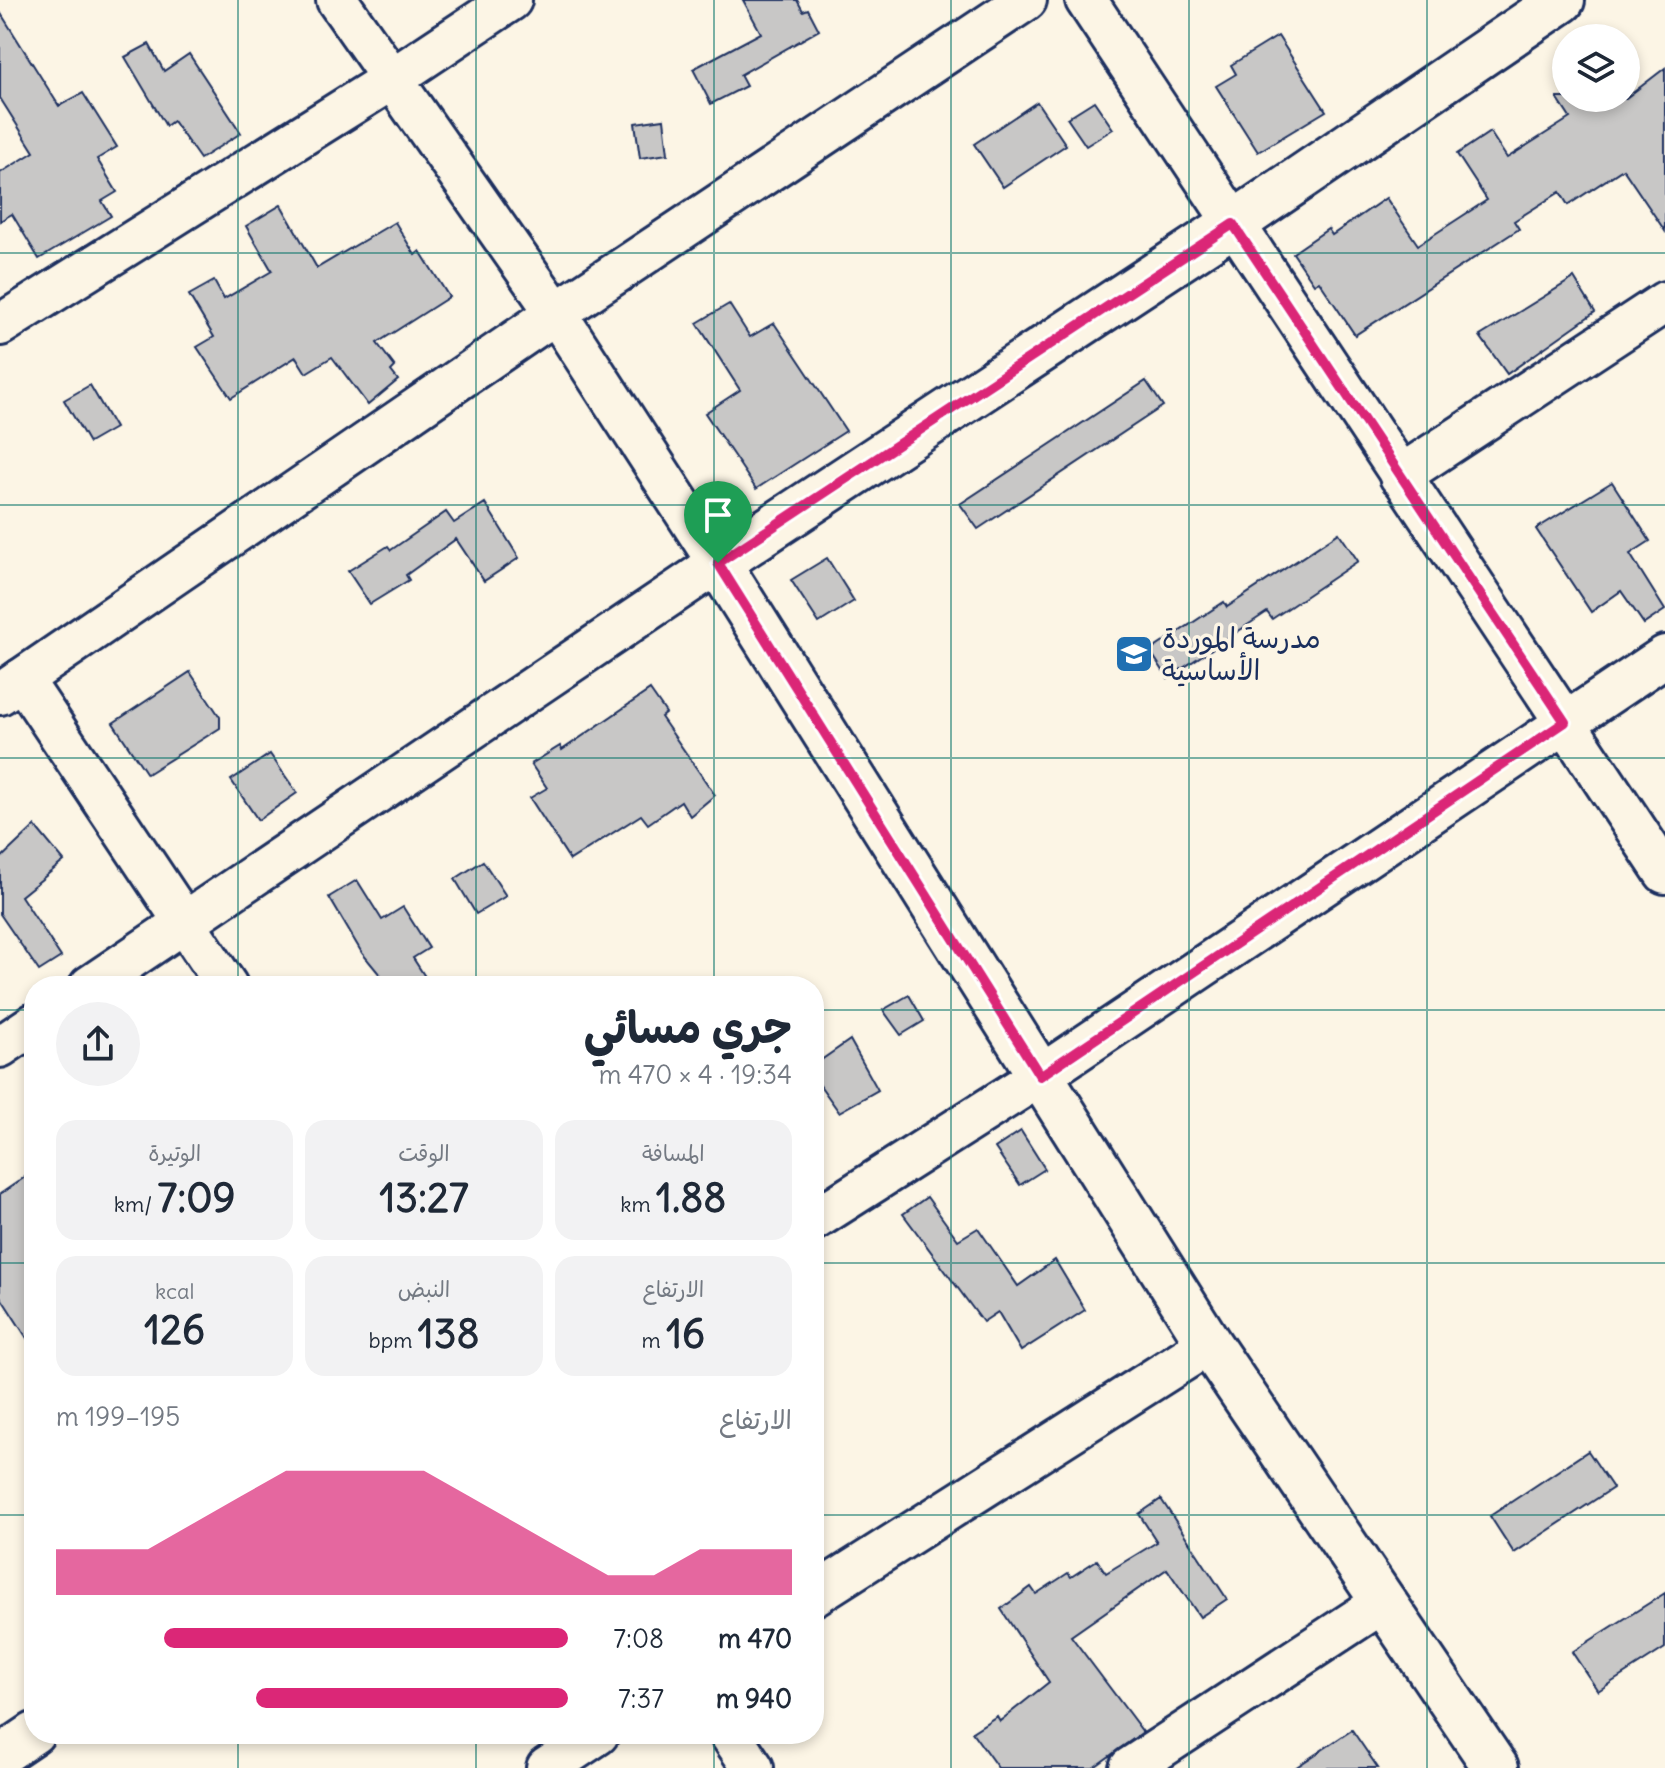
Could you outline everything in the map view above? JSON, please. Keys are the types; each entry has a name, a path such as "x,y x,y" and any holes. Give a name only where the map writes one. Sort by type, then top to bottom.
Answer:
{"main road":[{"path":"1496,1768 1209,1344 718,563 1233,224 1562,0"}],"street":[{"path":"105,976 718,563 556,313 337,0"},
{"path":"0,325 392,79 511,0"},
{"path":"220,976 11,686 556,313 1026,0"},
{"path":"1086,0 1665,873"},
{"path":"1400,476 1665,302"},
{"path":"824,1214 1040,1076 1665,656"},
{"path":"0,1047 24,1031"},
{"path":"824,1589 1209,1344"},
{"path":"1130,1768 1385,1601"},
{"path":"0,1756 24,1740"},
{"path":"547,1768 583,1744"},
{"path":"737,1744 753,1768"}],"building":[{"path":"743,0 797,0 803,11 808,9 819,30 740,75 746,86 711,104 693,69 761,33"},
{"path":"0,12 59,106 83,93 117,147 97,159 117,192 102,201 111,216 39,259 12,214 0,221 0,173 34,152 0,98"},
{"path":"1278,36 1326,111 1258,152 1216,86 1236,74 1231,65"},
{"path":"149,44 164,71 189,54 241,133 200,159 173,121 166,126 125,57"},
{"path":"1665,68 1665,231 1623,169 1568,205 1560,192 1514,221 1519,229 1355,335 1319,281 1314,284 1293,253 1328,229 1332,235 1386,198 1418,245 1487,200 1457,154 1490,132 1507,158 1570,118 1566,112 1640,112 1640,87"},
{"path":"1094,101 1113,129 1086,146 1067,118"},
{"path":"1037,102 1066,145 1003,187 974,144"},
{"path":"664,119 668,154 640,158 635,123"},
{"path":"281,205 317,268 395,222 415,255 420,251 449,297 377,343 395,367 391,371 398,380 368,405 332,357 306,373 296,357 231,398 197,347 214,337 189,295 214,281 224,299 272,271 246,226"},
{"path":"1574,278 1595,312 1507,374 1480,336"},
{"path":"729,304 750,337 774,323 846,431 756,489 705,413 740,390 697,323"},
{"path":"1146,381 1163,406 978,529 960,504"},
{"path":"90,385 115,428 89,443 64,400"},
{"path":"1612,482 1650,541 1630,554 1665,610 1644,624 1621,591 1591,612 1536,529"},
{"path":"485,503 519,558 484,581 456,539 406,575 409,580 370,604 348,571 388,546 391,550 446,512 454,523"},
{"path":"1339,533 1358,561 1272,619 1267,612 1168,678 1150,651 1224,602 1227,607"},
{"path":"827,558 854,601 819,623 791,580"},
{"path":"190,672 220,717 220,728 147,774 113,723"},
{"path":"650,690 666,713 661,717 715,795 690,816 681,801 648,824 641,815 570,860 530,798 547,788 531,764 560,746 562,750"},
{"path":"270,754 297,793 258,820 231,780"},
{"path":"35,826 64,861 21,896 61,957 39,971 0,914 0,859"},
{"path":"483,861 506,896 476,914 455,879"},
{"path":"357,880 382,920 403,907 429,948 413,958 425,976 381,976 362,953 329,897"},
{"path":"909,995 924,1021 901,1035 883,1010"},
{"path":"850,1040 878,1090 839,1112 824,1091 824,1058"},
{"path":"1021,1131 1045,1169 1020,1185 995,1148"},
{"path":"24,1178 24,1333 0,1296 0,1194"},
{"path":"927,1197 958,1240 978,1228 1018,1286 1055,1260 1085,1310 1021,1351 998,1312 983,1322 903,1214"},
{"path":"1588,1451 1613,1488 1514,1553 1490,1516"},
{"path":"1161,1499 1227,1599 1200,1617 1167,1569 1071,1636 1143,1732 1093,1768 998,1768 972,1732 997,1716 1000,1721 1049,1682 1001,1609 1031,1587 1036,1594 1068,1573 1071,1577 1097,1560 1106,1573 1157,1542 1139,1514"},
{"path":"1665,1593 1665,1648 1598,1691 1572,1652"},
{"path":"1352,1730 1378,1768 1295,1768"}],"place":[{"name":"مدرسة الموردة الأساسية","path":"1134,654"}],"route":[{"path":"1233,224 1565,722 1040,1076 718,563 1233,224"}]}
